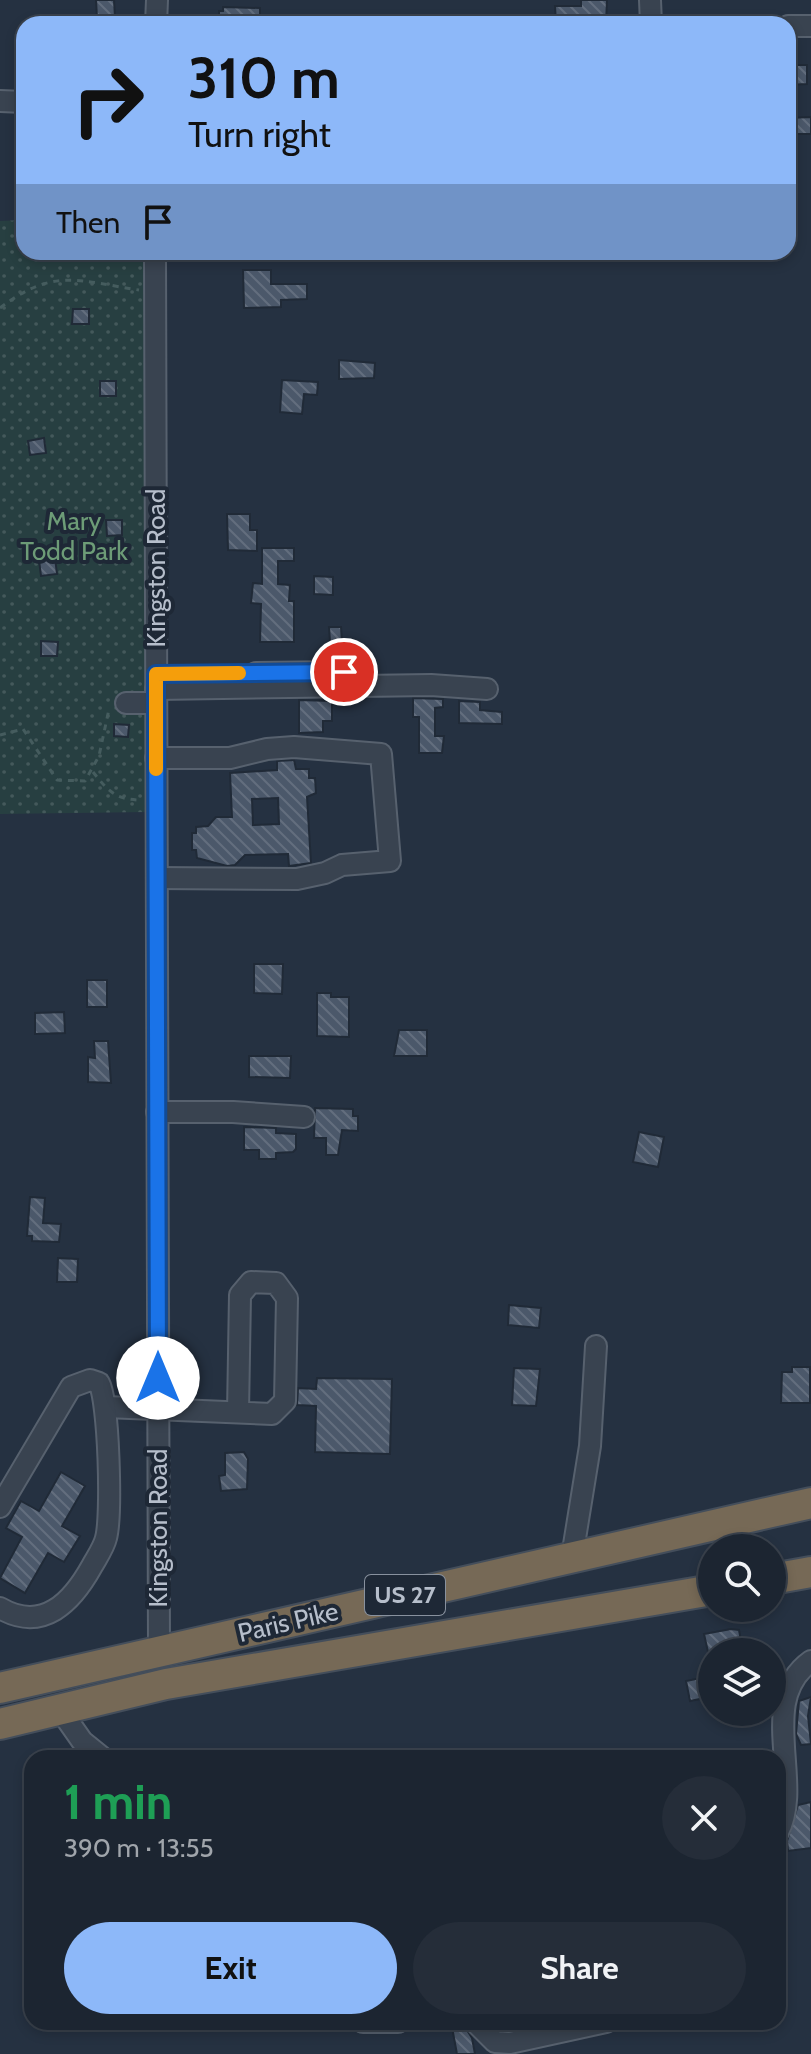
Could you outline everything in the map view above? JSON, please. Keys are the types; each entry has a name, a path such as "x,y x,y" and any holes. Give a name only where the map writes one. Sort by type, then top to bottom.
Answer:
{"highway":[{"name":"Paris Pike","path":"0,1688 811,1503"},
{"path":"786,1576 811,1572"},
{"name":"Paris Pike","path":"0,1724 166,1684 698,1592"},
{"path":"159,1651 166,1684"}],"street":[{"name":"Kingston Road","path":"155,260 159,1651"},
{"path":"126,703 156,689 344,672"},
{"path":"156,689 431,685 487,689"},
{"path":"156,758 230,758 267,749 294,747 381,754 390,861 342,865 325,873 297,879 157,878"},
{"path":"157,1112 304,1117"},
{"path":"106,1407 272,1414 285,1401 287,1298 276,1283 251,1282 240,1295 238,1412"},
{"path":"572,1557 590,1446 596,1346"},
{"path":"0,1507 71,1387 90,1380 99,1383 106,1407 106,1540 79,1590 62,1607 46,1616 27,1618 0,1608"},
{"path":"786,1806 786,1698 793,1680 811,1661"},
{"path":"61,1711 82,1741 93,1750"},
{"path":"483,2030 495,2042 510,2043 569,2030"}],"path":[{"path":"0,308 34,285 61,278 155,293"},
{"path":"0,735 23,729 57,780 62,783 85,781 93,772 111,704 126,703"},
{"path":"93,772 111,795 123,800 147,799"}],"green space":[{"name":"Mary Todd Park","path":"16,220 16,260 149,260 147,812 0,814 0,221"}],"building":[{"path":"96,0 114,0 115,16 97,16"},
{"path":"581,0 607,0 606,16 556,16 555,6 581,6"},
{"path":"223,7 260,8 260,16 219,16 219,11 223,11"},
{"path":"796,65 807,65 807,84 796,85"},
{"path":"811,117 811,134 796,134 796,118"},
{"path":"243,270 271,270 271,284 307,284 307,299 281,300 281,307 244,308"},
{"path":"73,309 89,309 89,324 72,324"},
{"path":"339,360 375,363 374,378 339,379"},
{"path":"282,380 318,382 317,395 304,394 302,414 280,412"},
{"path":"100,381 116,381 116,396 100,396"},
{"path":"44,438 46,453 30,455 28,441"},
{"path":"227,514 250,514 250,530 257,530 257,551 228,550"},
{"path":"106,520 122,520 122,535 107,536"},
{"path":"262,548 294,548 294,561 278,561 278,584 290,585 289,601 294,601 294,642 260,642 261,604 251,603 253,583 262,584"},
{"path":"55,558 57,574 41,576 39,560"},
{"path":"314,576 333,577 333,595 314,594"},
{"path":"329,627 341,627 342,642 330,642"},
{"path":"41,641 58,642 57,656 41,656"},
{"path":"413,698 443,699 443,707 435,708 435,736 444,736 442,753 419,753 419,717 413,717"},
{"path":"299,700 332,701 332,721 323,721 323,732 299,733"},
{"path":"459,701 480,702 480,710 502,712 502,724 459,723"},
{"path":"114,724 129,725 128,737 114,736"},
{"path":"294,760 296,769 309,769 309,778 315,778 316,793 307,797 311,863 289,866 288,854 245,855 235,865 227,866 197,858 196,850 192,850 192,833 196,833 196,827 208,826 216,817 232,817 230,773 277,770 277,761","holes":["278,798 279,824 253,825 252,799"]},
{"path":"254,964 283,964 282,994 254,993"},
{"path":"87,980 107,980 107,1007 87,1007"},
{"path":"317,993 349,997 349,1037 317,1036"},
{"path":"64,1012 65,1033 35,1034 35,1013"},
{"path":"399,1030 427,1030 427,1056 394,1056"},
{"path":"94,1041 108,1041 111,1083 88,1082 88,1057 95,1058"},
{"path":"249,1056 291,1056 290,1078 249,1077"},
{"path":"315,1108 353,1109 353,1116 358,1116 358,1131 342,1130 338,1155 326,1155 326,1138 314,1138"},
{"path":"244,1127 276,1128 276,1133 296,1134 296,1149 276,1153 276,1159 259,1159 259,1150 244,1150"},
{"path":"639,1132 664,1137 658,1167 633,1162"},
{"path":"30,1197 45,1198 43,1223 61,1224 59,1242 32,1241 32,1236 27,1236"},
{"path":"58,1258 78,1259 77,1282 57,1282"},
{"path":"509,1305 541,1308 539,1328 508,1325"},
{"path":"792,1367 810,1367 810,1403 781,1403 782,1372 792,1372"},
{"path":"514,1368 540,1369 536,1406 512,1405"},
{"path":"317,1378 392,1379 390,1454 315,1452 316,1406 297,1405 298,1388 316,1389"},
{"path":"244,1452 248,1459 247,1489 221,1491 219,1476 225,1475 225,1453"},
{"path":"61,1472 85,1486 62,1526 80,1536 64,1562 48,1553 25,1593 0,1578 22,1537 6,1528 21,1501 39,1511"},
{"path":"731,1629 739,1630 740,1638 705,1638 704,1634"},
{"path":"698,1679 698,1699 690,1701 686,1681"},
{"path":"811,1697 808,1716 811,1744 801,1745 796,1734 799,1701"},
{"path":"811,1802 811,1848 788,1851 787,1841 798,1805"},
{"path":"452,2030 467,2030 475,2054 457,2054"}],"slow traffic":[{"path":"156,769 156,674 239,673"}],"route":[{"path":"158,1378 156,674 344,672"}]}
